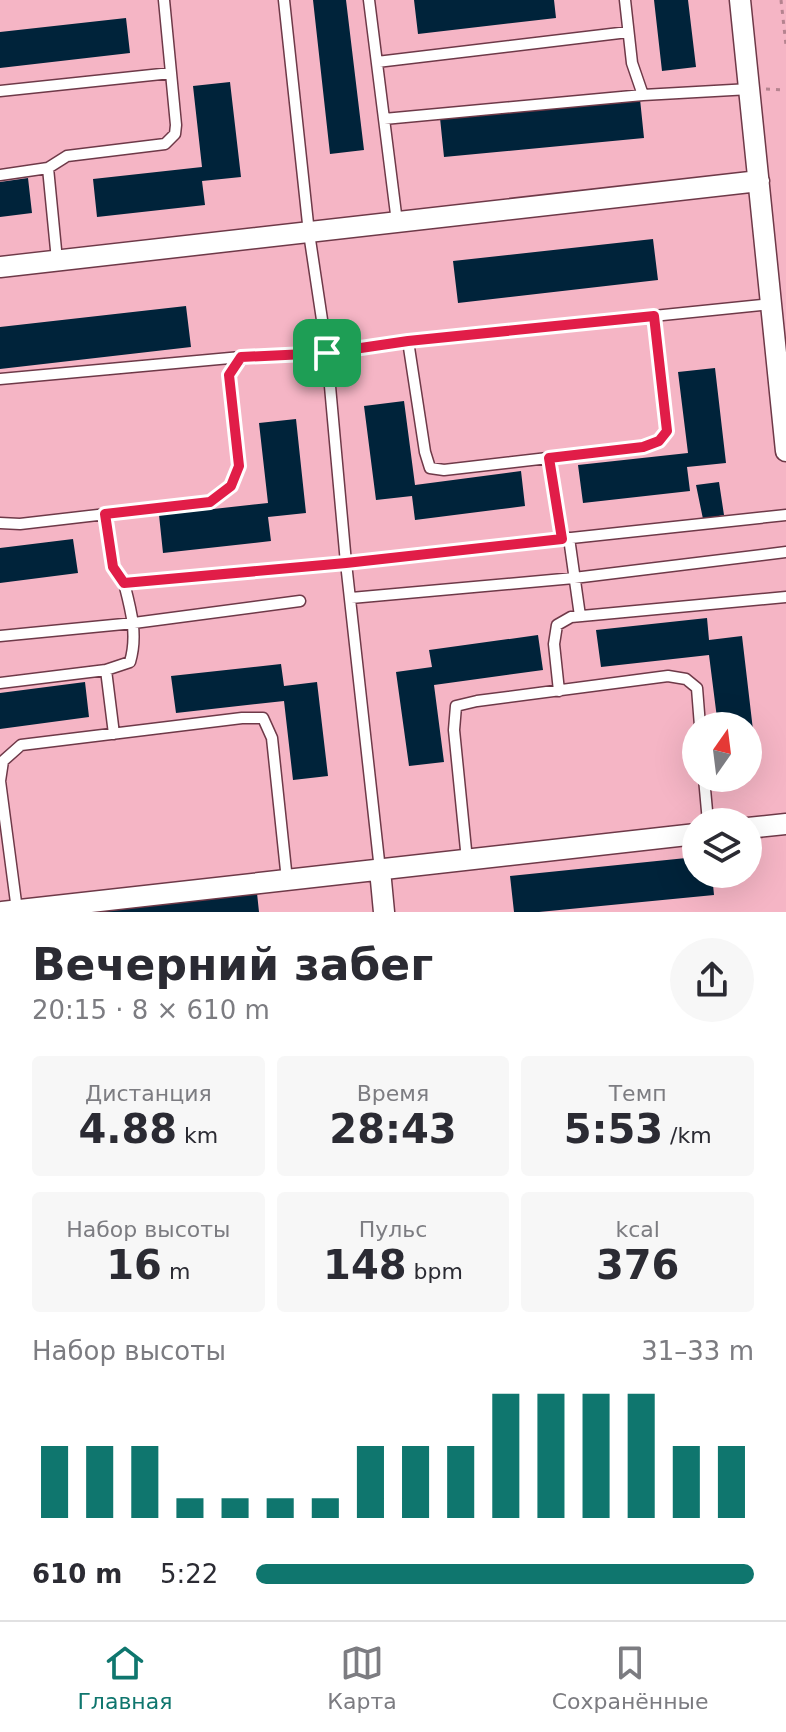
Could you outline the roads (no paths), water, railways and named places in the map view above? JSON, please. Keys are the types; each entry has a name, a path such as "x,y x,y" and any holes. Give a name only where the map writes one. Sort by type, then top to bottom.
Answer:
{"street":[{"path":"740,0 786,451"},
{"path":"0,267 759,181"},
{"path":"762,827 786,824"},
{"path":"10,911 682,836"},
{"path":"380,870 384,912"}],"lane":[{"path":"0,175 48,168 67,156 165,144 175,134 164,0"},
{"path":"284,0 309,233 327,353 346,563 380,870"},
{"path":"369,0 397,222"},
{"path":"625,0 632,63 643,95"},
{"path":"377,62 628,32"},
{"path":"0,91 171,73"},
{"path":"384,119 643,95 750,89"},
{"path":"48,168 57,260"},
{"path":"0,379 241,357 327,353 408,341 771,304"},
{"path":"408,341 425,452 430,468 444,470 643,447 659,441 667,431 654,316"},
{"path":"0,523 20,524 210,502 231,486 239,466 229,375 241,357"},
{"path":"549,458 580,616"},
{"path":"0,683 106,670 130,662 134,647 134,623 124,583 113,567 105,514"},
{"path":"124,583 346,563 786,515"},
{"path":"351,598 574,578 786,552"},
{"path":"559,691 554,644 557,625 571,617 786,597"},
{"path":"0,636 134,623 300,601"},
{"path":"106,670 114,734"},
{"path":"467,860 454,730 456,706 668,676 686,679 697,688 699,712"},
{"path":"10,911 0,781 3,761 21,745 242,718 263,718 272,738 287,880"}]}
